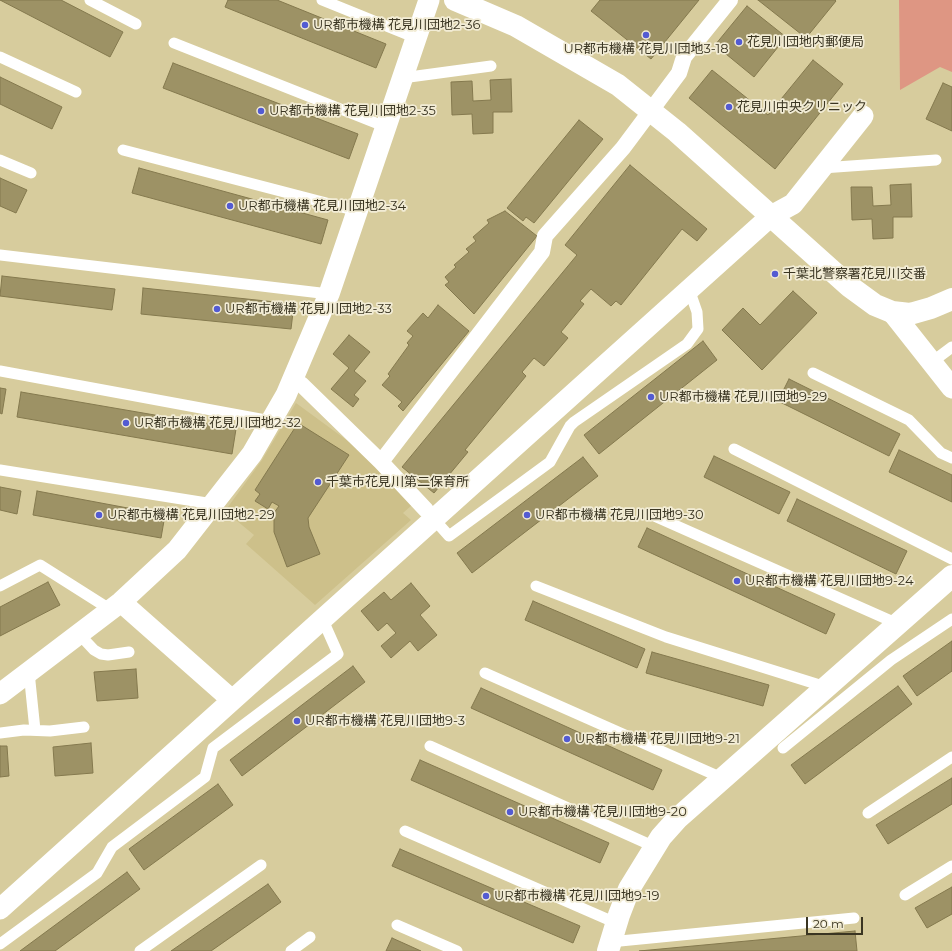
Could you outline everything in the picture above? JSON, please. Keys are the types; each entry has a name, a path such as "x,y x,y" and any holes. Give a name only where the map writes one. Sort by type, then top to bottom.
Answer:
{"street":[{"path":"0,694 116,606 177,550 252,454 286,395 329,294 429,0"},
{"path":"455,0 516,26 618,85 677,132 849,286 875,305 892,312 910,314 931,308 952,299"},
{"path":"381,462 542,252 546,236 623,148 679,73 684,57 730,0"},
{"path":"0,909 322,618 430,514 771,216 793,204 863,116"},
{"path":"892,312 952,388"},
{"path":"301,384 381,462 430,514"},
{"path":"611,939 629,889 655,847 678,818 952,576"},
{"path":"116,606 232,700"}],"lane":[{"path":"90,0 136,24"},
{"path":"322,0 416,38"},
{"path":"174,43 386,127"},
{"path":"0,57 76,92"},
{"path":"402,78 491,66"},
{"path":"123,150 357,212"},
{"path":"0,160 31,173"},
{"path":"822,168 936,160"},
{"path":"0,255 329,294"},
{"path":"430,514 449,536 550,462 570,426 574,422 687,344 698,329 697,312 689,289"},
{"path":"932,362 952,347"},
{"path":"0,371 271,421"},
{"path":"812,373 909,420 941,453 952,458"},
{"path":"734,450 952,559"},
{"path":"0,470 213,504"},
{"path":"652,514 898,624"},
{"path":"0,586 40,565 116,606"},
{"path":"536,586 666,637 826,687"},
{"path":"0,944 97,874 112,847 205,776 214,748 338,654 322,618"},
{"path":"783,748 891,660 952,619"},
{"path":"78,634 94,650 101,654 108,655 129,652"},
{"path":"29,672 35,730"},
{"path":"485,673 722,778"},
{"path":"0,733 35,730 50,731 84,727"},
{"path":"430,746 655,847"},
{"path":"868,812 952,757"},
{"path":"405,832 611,939 854,918"},
{"path":"140,951 261,865"},
{"path":"905,895 952,866"},
{"path":"397,925 457,951"},
{"path":"291,951 310,937"}],"shaded area":[{"path":"899,0 952,0 952,72 940,67 900,90"},
{"name":"千葉市花見川第二保育所","path":"296,403 356,447 412,505 403,513 411,520 315,605 246,544 254,535 225,511 262,460"}],"building":[{"path":"0,0 61,0 123,32 110,57"},
{"name":"UR都市機構 花見川団地2-36","path":"228,0 277,0 386,44 376,68 225,7"},
{"name":"UR都市機構 花見川団地3-18","path":"600,0 699,0 651,59 591,11"},
{"path":"758,0 835,0 836,1 806,38"},
{"path":"747,6 786,37 754,77 715,45"},
{"name":"花見川中央クリニック","path":"813,60 843,84 775,169 689,98 712,70 768,115"},
{"name":"UR都市機構 花見川団地2-35","path":"173,63 358,134 349,159 163,88"},
{"path":"0,77 62,107 52,129 0,104"},
{"path":"511,79 512,112 493,112 493,133 473,134 472,114 452,115 451,82 472,81 473,101 491,100 490,80"},
{"path":"943,83 952,87 952,131 926,119"},
{"path":"579,120 603,139 534,223 526,217 523,221 507,208"},
{"path":"630,165 707,229 697,241 682,229 621,305 616,301 611,306 591,289 580,301 584,304 561,332 568,338 544,366 534,358 522,372 526,376 465,450 468,452 434,493 402,467 577,255 565,245"},
{"name":"UR都市機構 花見川団地2-34","path":"139,168 328,220 321,244 132,193"},
{"path":"0,178 27,190 16,213 0,206"},
{"path":"911,184 912,217 893,217 893,238 873,239 872,219 852,220 851,187 872,187 873,206 891,205 890,185"},
{"path":"505,211 537,236 474,314 445,285 449,282 445,277 456,267 454,265 469,252 466,249 476,241 473,237 489,223 487,220"},
{"path":"2,276 115,289 112,310 0,296"},
{"name":"UR都市機構 花見川団地2-33","path":"143,288 294,304 291,329 141,314"},
{"path":"793,291 817,313 762,370 722,330 743,308 760,325"},
{"path":"438,305 469,331 403,411 398,406 402,402 382,385 390,376 388,374 409,345 407,343 413,336 407,331 423,313 428,318"},
{"path":"349,335 370,352 354,371 366,381 354,395 359,399 353,407 331,389 349,368 333,354"},
{"name":"UR都市機構 花見川団地9-29","path":"703,341 717,360 599,454 584,435"},
{"path":"789,379 900,434 889,456 778,401"},
{"path":"0,388 6,389 2,414 0,413"},
{"name":"UR都市機構 花見川団地2-32","path":"21,392 236,429 232,454 17,417"},
{"path":"298,423 349,455 308,518 309,527 320,554 287,567 274,532 274,513 279,506 272,502 268,509 255,501 260,494 255,490"},
{"path":"899,450 952,475 952,502 889,472"},
{"path":"714,456 790,492 779,514 704,477"},
{"name":"UR都市機構 花見川団地9-30","path":"583,457 598,476 472,573 457,553"},
{"path":"0,487 21,491 17,514 0,510"},
{"name":"UR都市機構 花見川団地2-29","path":"37,491 165,515 161,538 33,515"},
{"path":"797,499 907,551 896,574 787,521"},
{"name":"UR都市機構 花見川団地9-24","path":"647,528 835,614 826,634 638,547"},
{"path":"48,582 60,605 0,636 0,607"},
{"path":"411,583 430,606 420,615 437,635 418,651 410,641 391,658 381,646 396,633 387,623 378,631 361,611 384,592 391,600"},
{"path":"533,601 645,649 637,668 525,620"},
{"path":"952,641 952,671 917,696 903,676"},
{"path":"652,652 769,685 763,706 646,673"},
{"name":"UR都市機構 花見川団地9-3","path":"353,666 365,682 242,776 230,760"},
{"path":"136,669 138,698 97,701 94,672"},
{"path":"898,686 912,704 805,784 791,765"},
{"name":"UR都市機構 花見川団地9-21","path":"481,688 662,770 653,790 471,708"},
{"path":"91,743 93,773 55,776 53,747"},
{"path":"0,746 7,746 9,776 0,777"},
{"name":"UR都市機構 花見川団地9-20","path":"420,760 609,843 600,863 411,780"},
{"path":"952,778 952,804 888,844 876,825"},
{"path":"218,784 233,805 144,870 129,849"},
{"name":"UR都市機構 花見川団地9-19","path":"400,849 580,926 573,943 392,866"},
{"path":"127,872 140,889 55,951 20,951"},
{"path":"268,884 281,902 211,951 171,951"},
{"path":"952,887 952,914 927,928 915,908"},
{"path":"855,931 857,951 639,951"},
{"path":"392,938 421,951 386,951"}],"place":[{"name":"UR都市機構 花見川団地2-36","path":"305,25"},
{"name":"UR都市機構 花見川団地3-18","path":"646,35"},
{"name":"花見川団地内郵便局","path":"739,42"},
{"name":"花見川中央クリニック","path":"729,107"},
{"name":"UR都市機構 花見川団地2-35","path":"261,111"},
{"name":"UR都市機構 花見川団地2-34","path":"230,206"},
{"name":"千葉北警察署花見川交番","path":"775,274"},
{"name":"UR都市機構 花見川団地2-33","path":"217,309"},
{"name":"UR都市機構 花見川団地9-29","path":"651,397"},
{"name":"UR都市機構 花見川団地2-32","path":"126,423"},
{"name":"千葉市花見川第二保育所","path":"318,482"},
{"name":"UR都市機構 花見川団地2-29","path":"99,515"},
{"name":"UR都市機構 花見川団地9-30","path":"527,515"},
{"name":"UR都市機構 花見川団地9-24","path":"737,581"},
{"name":"UR都市機構 花見川団地9-3","path":"297,721"},
{"name":"UR都市機構 花見川団地9-21","path":"567,739"},
{"name":"UR都市機構 花見川団地9-20","path":"510,812"},
{"name":"UR都市機構 花見川団地9-19","path":"486,896"}]}
